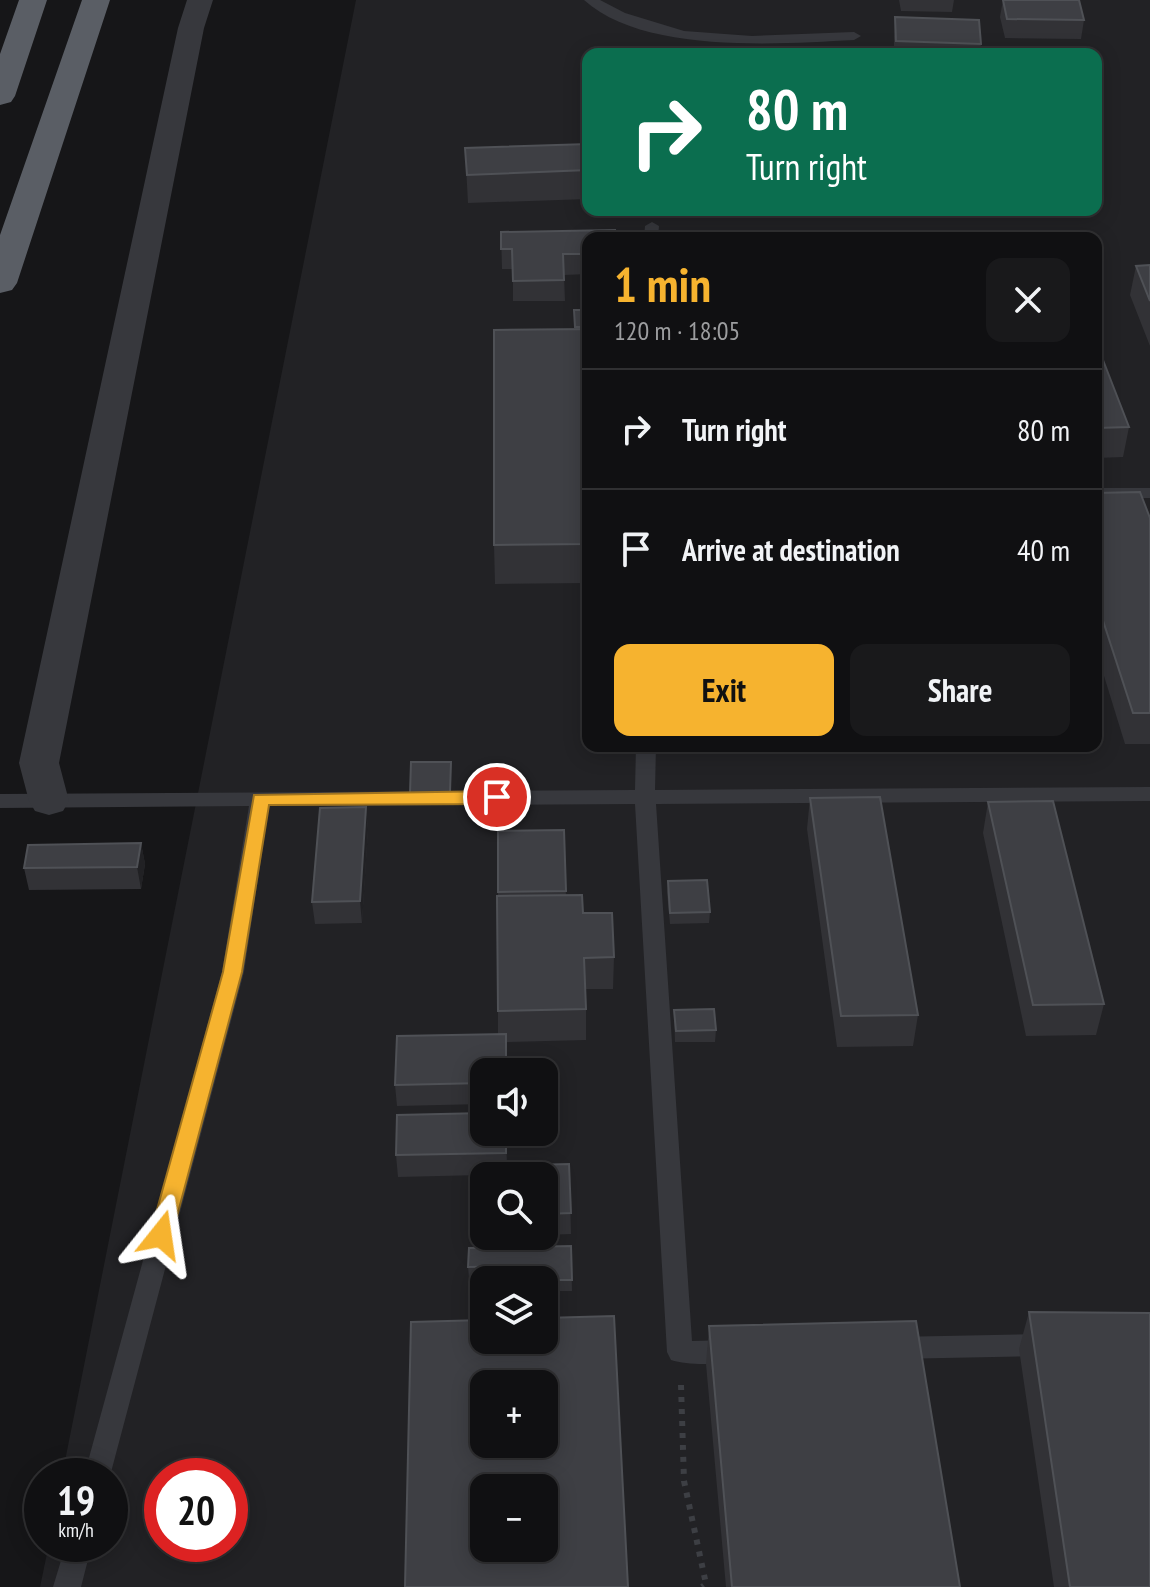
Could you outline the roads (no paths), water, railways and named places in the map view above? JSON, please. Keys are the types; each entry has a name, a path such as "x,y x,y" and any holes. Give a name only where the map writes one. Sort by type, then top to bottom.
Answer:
{"highway":[{"path":"0,96 33,0"},
{"path":"0,283 96,0"}],"street":[{"path":"49,801 39,763 191,28 200,0"}],"lane":[{"path":"590,0 604,9 648,26 712,39 757,42 854,36"},
{"path":"1102,493 1150,493"},
{"path":"646,752 645,796 680,1352 758,1351"},
{"path":"0,801 1150,794"},
{"path":"102,1458 233,972 260,799"},
{"path":"868,1349 1072,1345"},
{"path":"67,1587 74,1562"}]}
